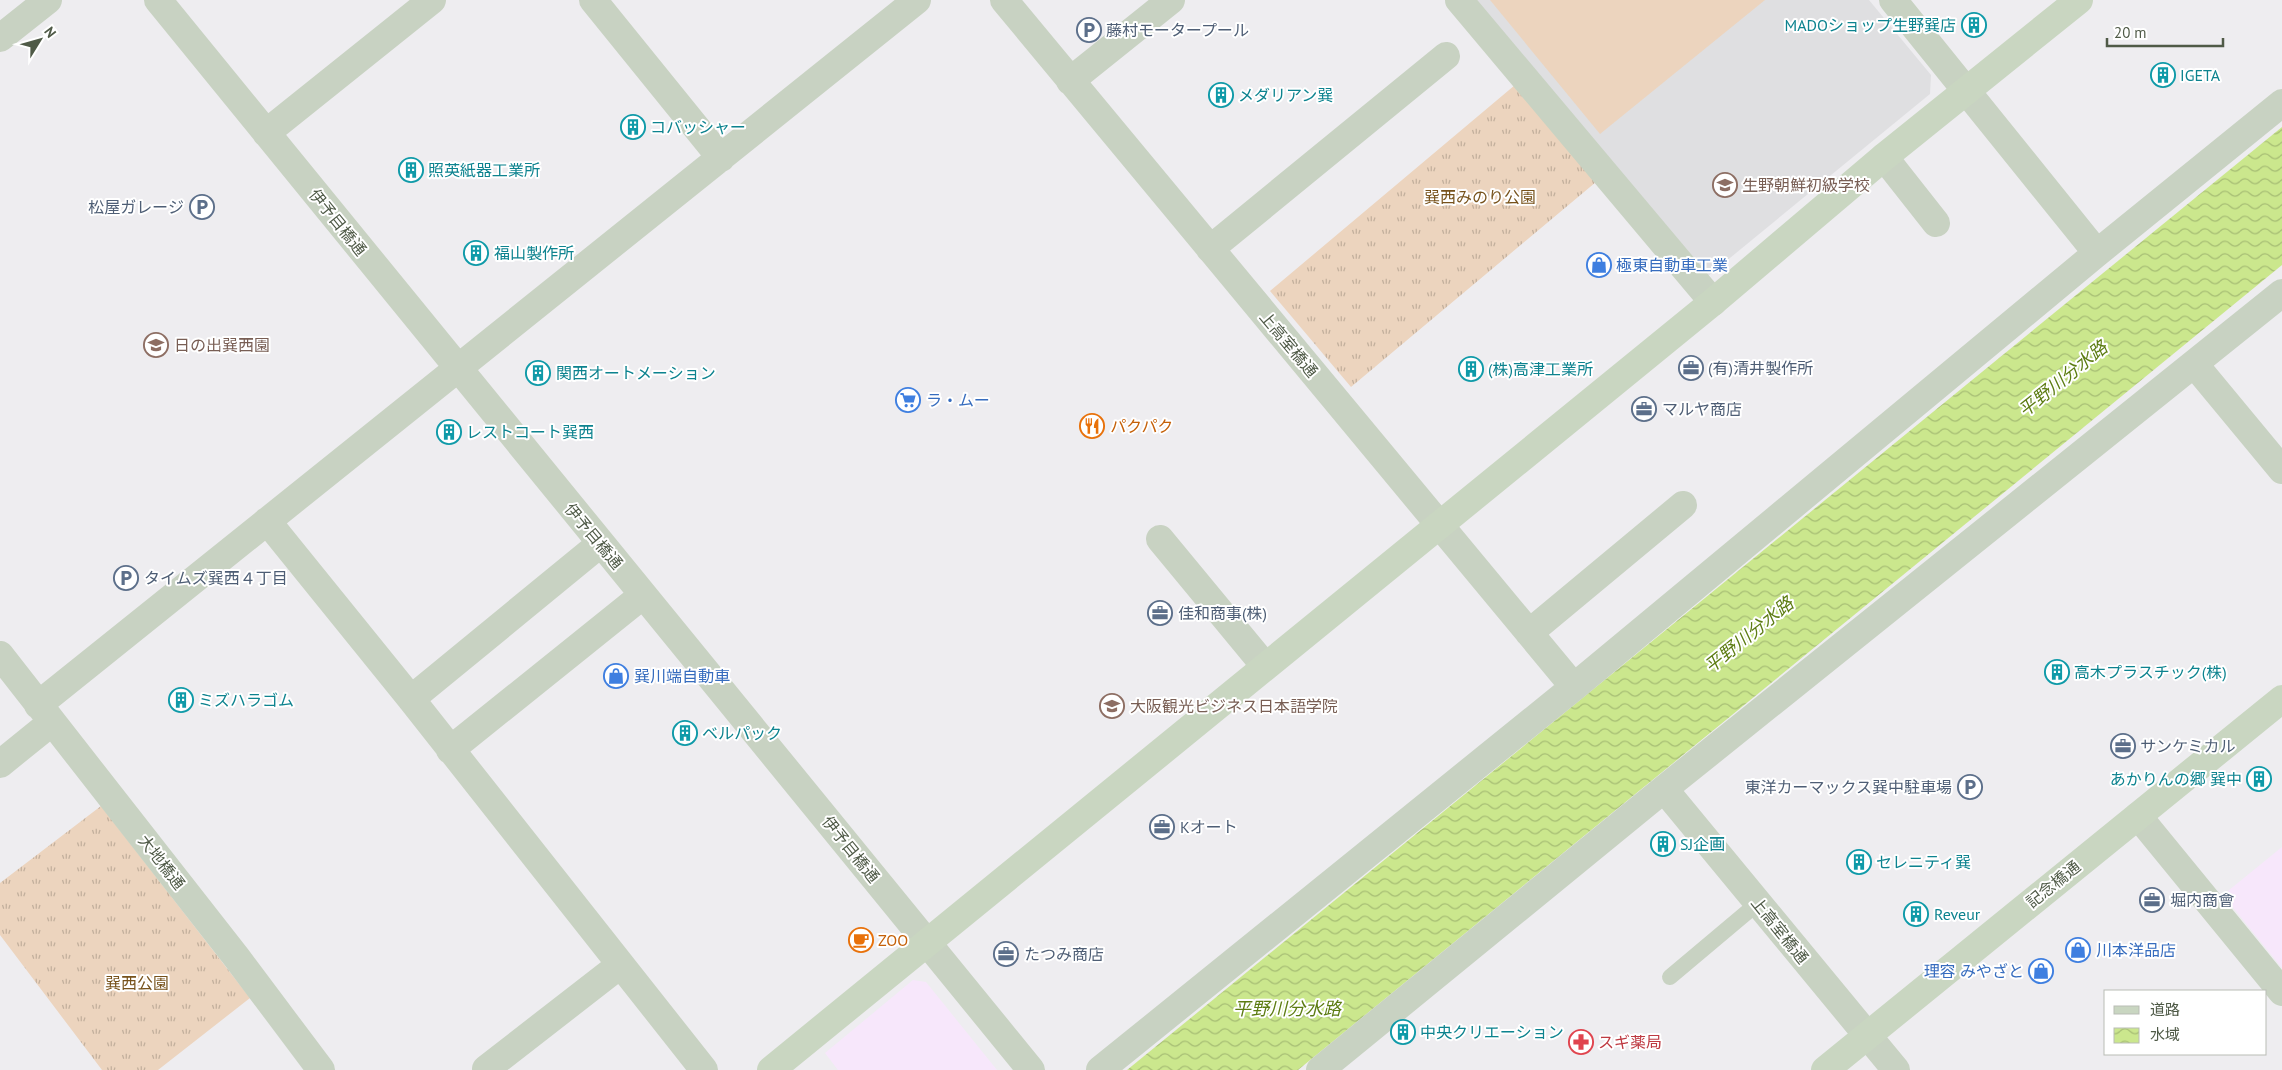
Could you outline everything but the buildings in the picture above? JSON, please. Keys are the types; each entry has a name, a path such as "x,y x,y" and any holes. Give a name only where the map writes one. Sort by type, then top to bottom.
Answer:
{"street":[{"path":"0,38 48,0"},
{"name":"伊予目橋通","path":"158,0 1030,1070"},
{"path":"266,133 432,0"},
{"path":"593,0 721,158"},
{"path":"0,764 45,713 267,521 917,0"},
{"name":"上高室橋通","path":"1004,0 1574,687"},
{"path":"1070,81 1171,0"},
{"path":"1459,0 1713,302"},
{"path":"1893,0 2097,253"},
{"path":"771,1070 1713,302 1884,157 2079,0"},
{"path":"1210,249 1446,56"},
{"path":"1100,1070 1574,687 2097,253 2282,103"},
{"path":"1884,157 1936,223"},
{"path":"1320,1070 1664,789 2195,365 2282,293"},
{"path":"2195,365 2282,470"},
{"path":"1529,633 1683,505"},
{"path":"267,521 411,699 704,1070"},
{"path":"1160,539 1265,666"},
{"path":"411,699 600,544"},
{"path":"450,750 643,595"},
{"name":"大地橋通","path":"0,655 237,958 311,1066"},
{"name":"記念橋通","path":"1825,1070 2282,699"},
{"name":"上高室橋通","path":"1664,789 1896,1070"},
{"path":"2138,816 2282,992"},
{"path":"486,1069 620,965"}],"lane":[{"path":"1670,977 1758,903"}],"shaded area":[{"name":"生野朝鮮初級学校","path":"1474,0 1869,0 1931,75 1930,94 1708,276"},
{"path":"2282,847 2282,968 2223,895"},
{"path":"913,980 926,982 997,1070 838,1070 825,1053"}],"green space":[{"path":"1490,0 1765,0 1600,134"},
{"name":"巽西みのり公園","path":"1515,85 1596,182 1351,387 1270,291"},
{"name":"巽西公園","path":"101,806 250,998 158,1070 102,1070 0,935 0,883"}],"water":[{"name":"平野川分水路","path":"2282,127 2282,265 1298,1070 1127,1070"}],"place":[{"name":"MADOショップ生野巽店","path":"1974,25"},
{"name":"藤村モータープール","path":"1089,30"},
{"name":"IGETA","path":"2163,75"},
{"name":"メダリアン巽","path":"1221,95"},
{"name":"コバッシャー","path":"633,127"},
{"name":"照英紙器工業所","path":"411,170"},
{"name":"生野朝鮮初級学校","path":"1725,185"},
{"name":"松屋ガレージ","path":"202,207"},
{"name":"福山製作所","path":"476,253"},
{"name":"極東自動車工業","path":"1599,265"},
{"name":"日の出巽西園","path":"156,345"},
{"name":"(有)清井製作所","path":"1691,368"},
{"name":"(株)高津工業所","path":"1471,369"},
{"name":"関西オートメーション","path":"538,373"},
{"name":"ラ・ムー","path":"908,400"},
{"name":"マルヤ商店","path":"1644,409"},
{"name":"パクパク","path":"1092,426"},
{"name":"レストコート巽西","path":"449,432"},
{"name":"タイムズ巽西４丁目","path":"126,578"},
{"name":"佳和商事(株)","path":"1160,613"},
{"name":"高木プラスチック(株)","path":"2057,672"},
{"name":"巽川端自動車","path":"616,676"},
{"name":"ミズハラゴム","path":"181,700"},
{"name":"大阪観光ビジネス日本語学院","path":"1112,706"},
{"name":"ベルパック","path":"685,733"},
{"name":"サンケミカル","path":"2123,746"},
{"name":"あかりんの郷 巽中","path":"2259,779"},
{"name":"東洋カーマックス巽中駐車場","path":"1970,787"},
{"name":"Kオート","path":"1162,827"},
{"name":"SJ企画","path":"1663,844"},
{"name":"セレニティ巽","path":"1859,862"},
{"name":"堀内商會","path":"2152,900"},
{"name":"Reveur","path":"1916,914"},
{"name":"ZOO","path":"861,940"},
{"name":"川本洋品店","path":"2078,950"},
{"name":"たつみ商店","path":"1006,954"},
{"name":"理容 みやざと","path":"2041,971"},
{"name":"中央クリエーション","path":"1403,1032"},
{"name":"スギ薬局","path":"1581,1042"}]}
